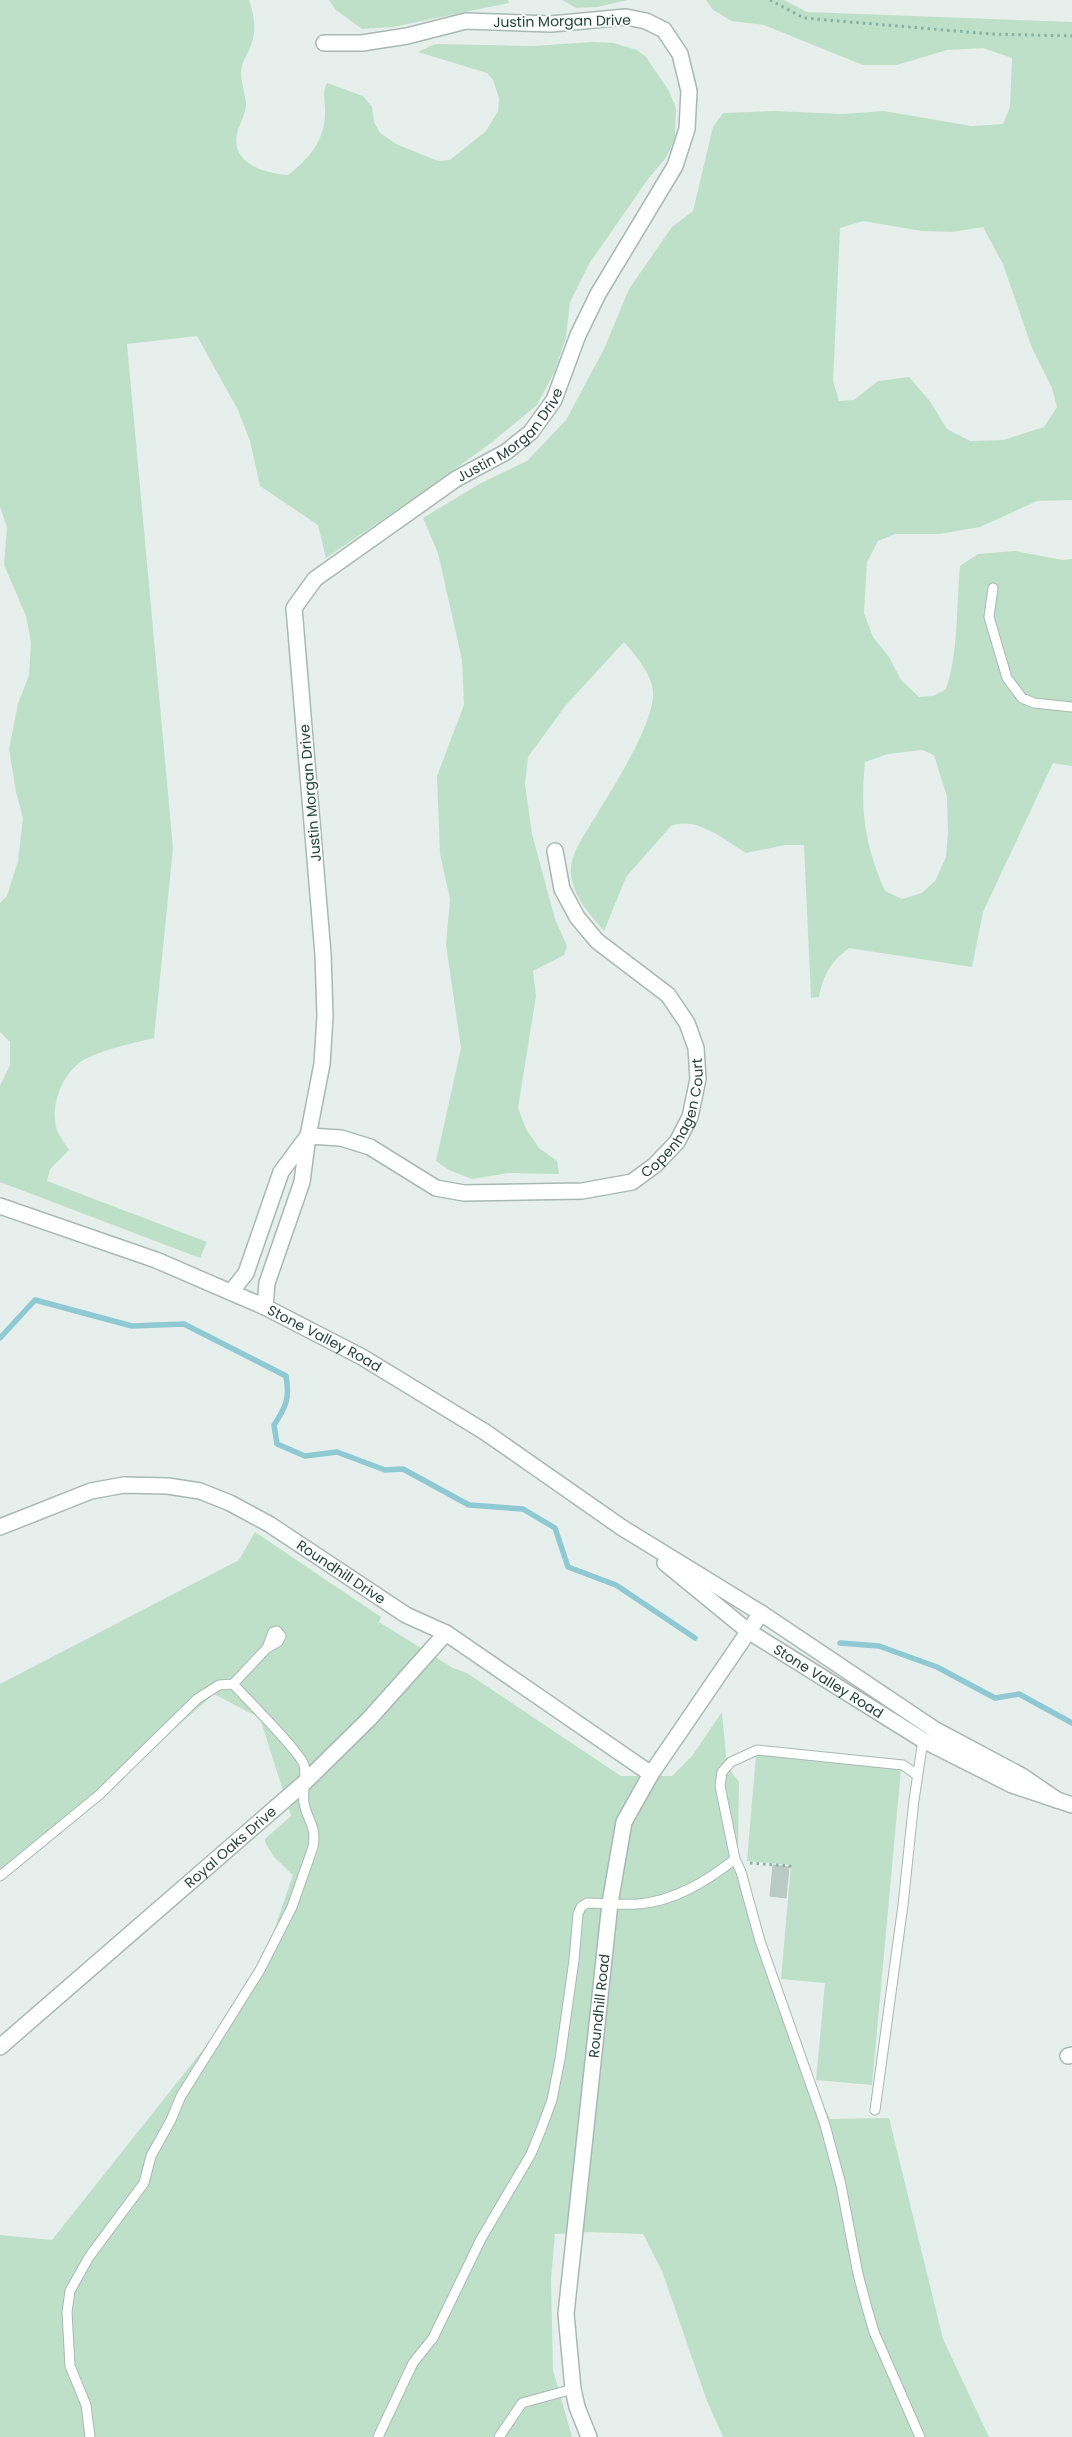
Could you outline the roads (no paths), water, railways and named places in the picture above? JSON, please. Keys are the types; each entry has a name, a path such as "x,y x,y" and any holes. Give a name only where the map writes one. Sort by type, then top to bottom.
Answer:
{"street":[{"name":"Justin Morgan Drive","path":"265,1308 267,1283 302,1182 308,1136 322,1064 325,1016 324,963 294,608 315,579 456,479 506,452 531,432 554,400 578,335 598,294 675,166 687,129 689,91 680,54 664,30 646,22 626,17 552,24 466,21 407,36 362,43 324,43"},
{"name":"Copenhagen Court","path":"308,1136 341,1138 370,1148 436,1188 464,1194 582,1191 632,1182 655,1165 677,1142 690,1116 698,1079 696,1048 687,1023 668,995 597,941 577,917 562,889 555,851"},
{"path":"231,1292 246,1273 281,1172 308,1136"},
{"name":"Stone Valley Road","path":"0,1206 156,1260 265,1308 362,1357 485,1432 621,1527 761,1613 934,1729 1022,1776 1057,1800"},
{"name":"Roundhill Drive","path":"0,1527 92,1491 132,1486 168,1486 200,1491 230,1503 269,1524 406,1615 446,1633 651,1774"},
{"name":"Stone Valley Road","path":"621,1527 748,1631 923,1740 1012,1785 1072,1805"},
{"name":"Roundhill Road","path":"589,2437 572,2390 566,2314 610,1903 624,1822 651,1774 761,1613"},
{"name":"Royal Oaks Drive","path":"0,2047 303,1784 370,1718 446,1633"}],"lane":[{"path":"993,588 989,617 1008,678 1022,698 1034,703 1072,707"},
{"path":"0,1876 99,1795 197,1700 219,1685 233,1684 267,1648"},
{"path":"90,2437 86,2405 70,2366 67,2312 70,2291 89,2257 144,2183 151,2156 171,2120 181,2096 260,1970 292,1907 306,1873 315,1838 311,1820 304,1804 304,1764 233,1684"},
{"path":"875,2110 904,1905 923,1740"},
{"path":"918,1775 903,1765 757,1750 731,1762 722,1772 720,1786 736,1860 744,1881 760,1941 825,2126 841,2185 866,2308 874,2332 920,2437"},
{"path":"378,2437 413,2363 433,2338 481,2238 531,2154 552,2100 574,1960 578,1914 581,1907 587,1904 640,1904 668,1896 697,1886 736,1860"},
{"path":"499,2437 522,2403 572,2390"}],"waterway":[{"path":"0,1338 35,1300 132,1326 184,1324 286,1376 288,1390 286,1402 282,1413 274,1425 277,1444 305,1456 337,1452 385,1470 403,1469 469,1505 523,1509 555,1528 568,1567 616,1585 695,1638"},
{"path":"840,1643 879,1646 937,1667 995,1698 1019,1694 1072,1723"}]}
